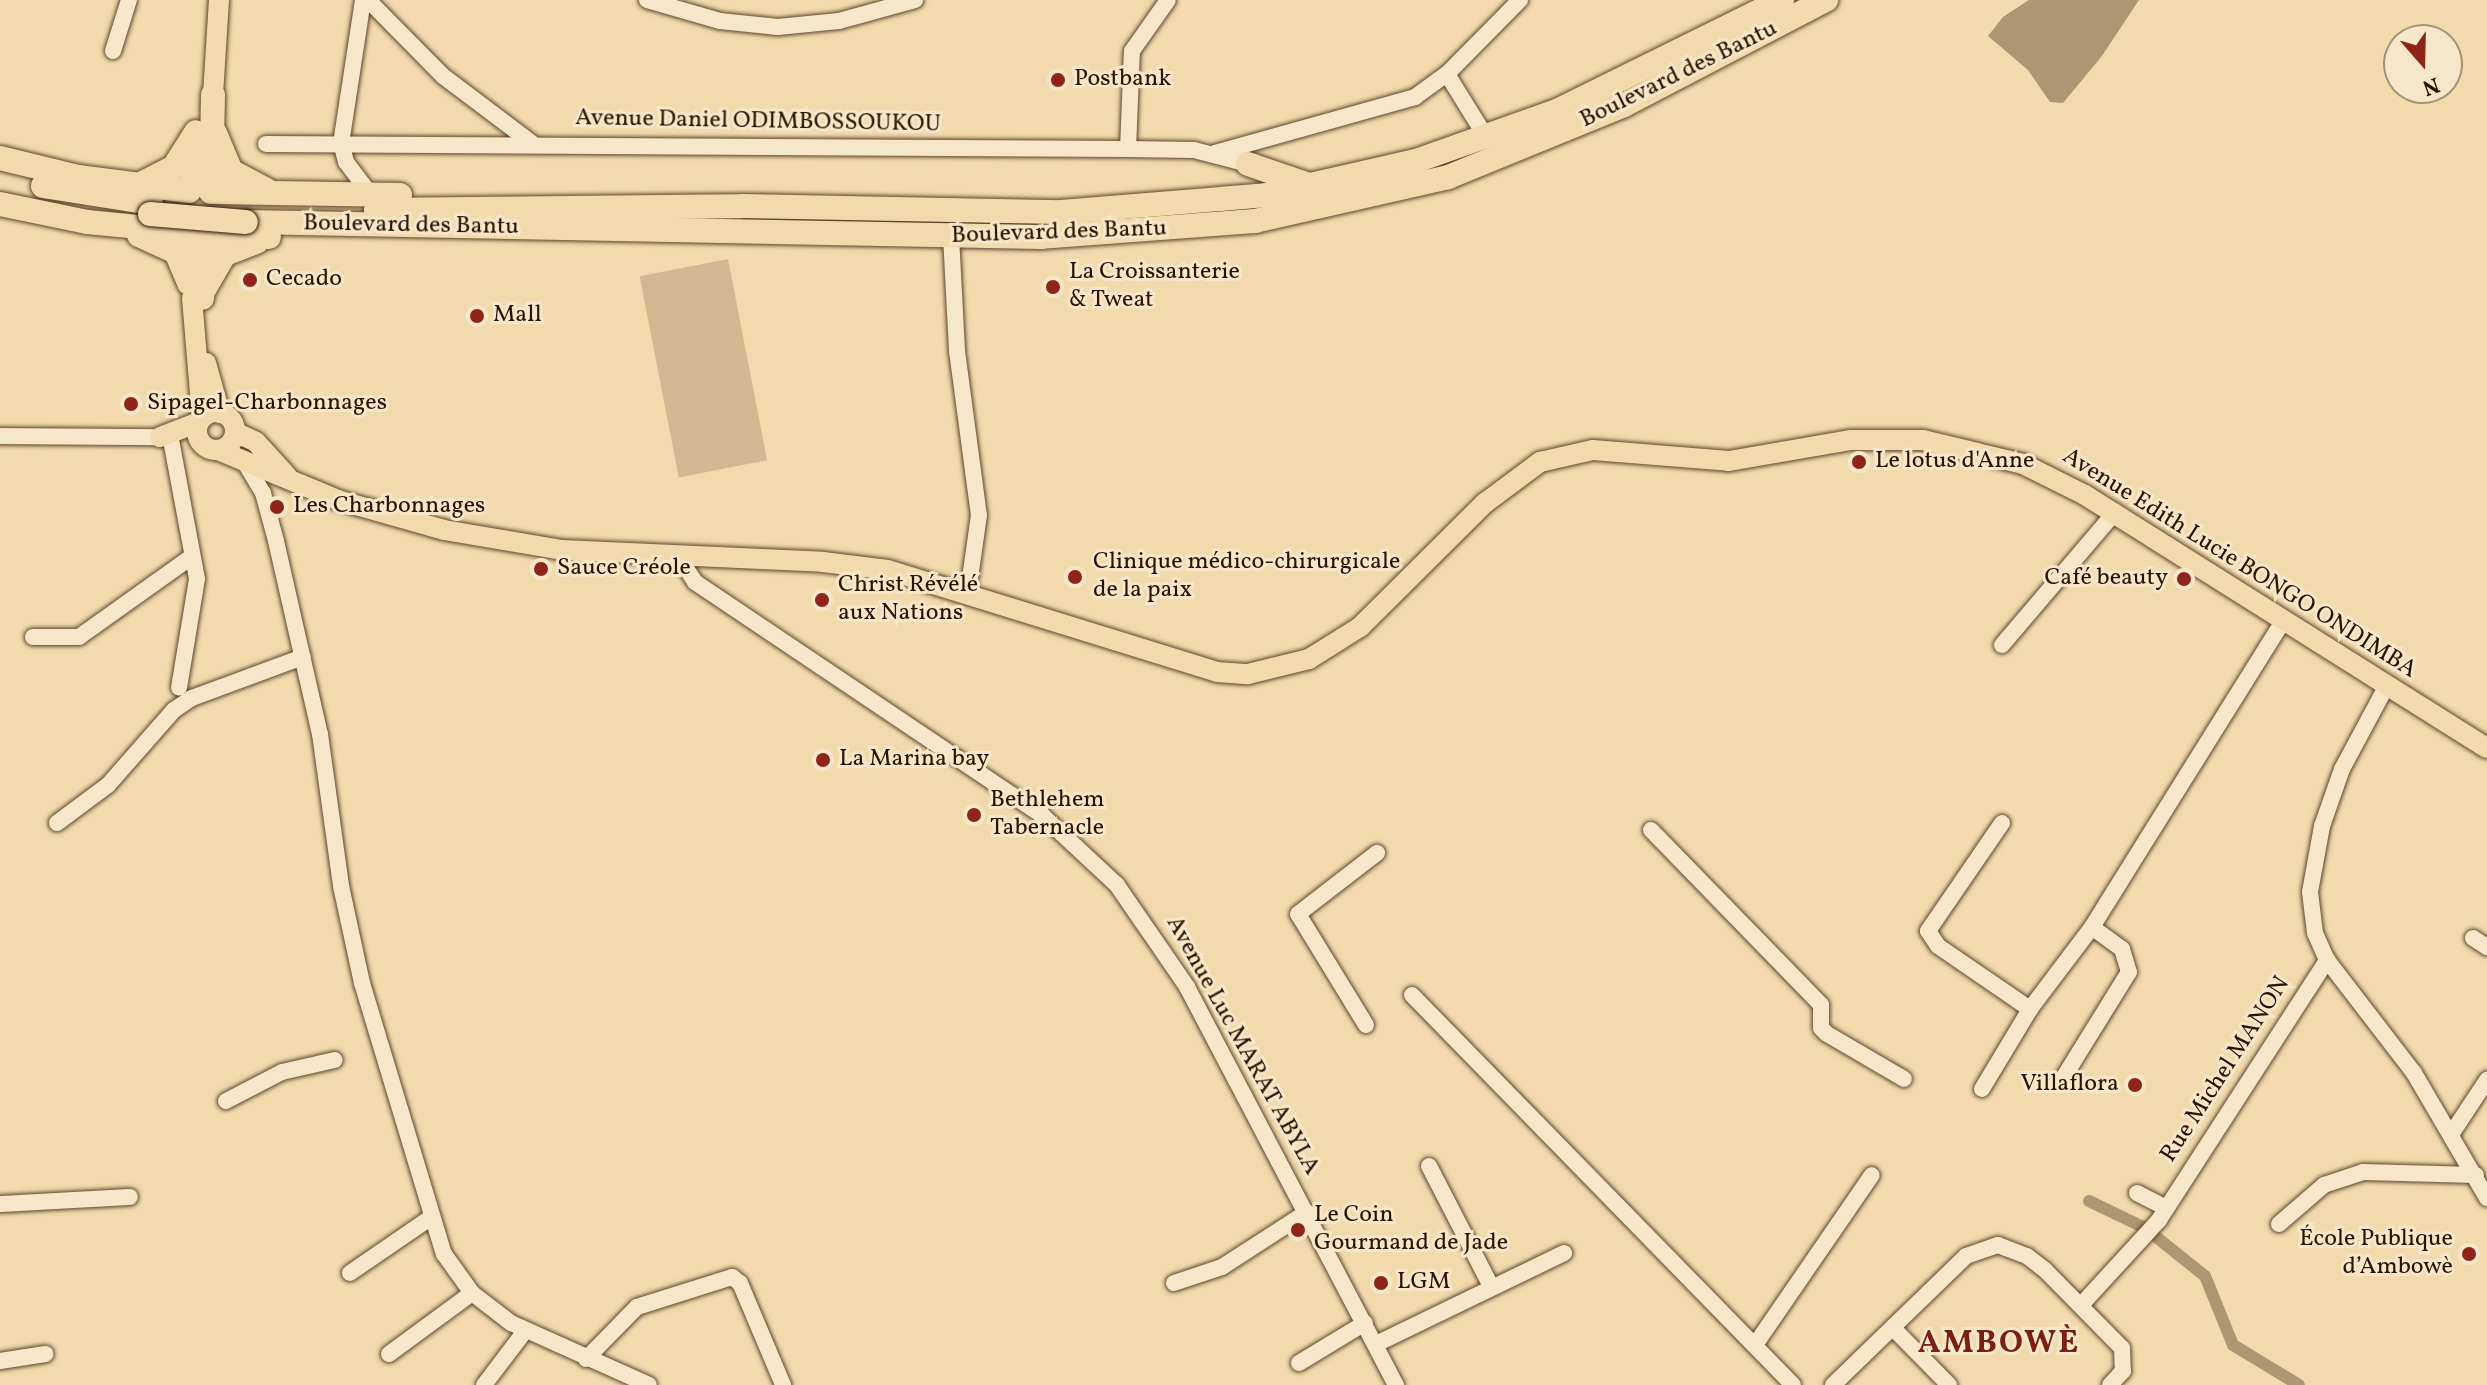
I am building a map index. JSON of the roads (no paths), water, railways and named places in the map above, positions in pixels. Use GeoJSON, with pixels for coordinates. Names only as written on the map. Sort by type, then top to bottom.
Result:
{"type":"FeatureCollection","features":[{"type":"Feature","properties":{"kind":"highway","name":"Boulevard des Bantu"},"geometry":{"type":"LineString","coordinates":[[247,215],[742,206],[1025,213],[1243,198],[1315,186],[1486,137],[1589,97],[1782,0]]}},
{"type":"Feature","properties":{"kind":"highway","name":"Boulevard des Bantu"},"geometry":{"type":"LineString","coordinates":[[247,215],[951,236],[1179,230],[1282,216],[1448,177],[1594,119],[1826,0]]}},
{"type":"Feature","properties":{"kind":"highway"},"geometry":{"type":"LineString","coordinates":[[199,232],[176,212],[200,192],[208,95]]}},
{"type":"Feature","properties":{"kind":"highway"},"geometry":{"type":"LineString","coordinates":[[208,95],[225,164],[246,184],[284,196]]}},
{"type":"Feature","properties":{"kind":"highway"},"geometry":{"type":"LineString","coordinates":[[147,201],[187,152],[208,95]]}},
{"type":"Feature","properties":{"kind":"highway"},"geometry":{"type":"LineString","coordinates":[[0,158],[147,201]]}},
{"type":"Feature","properties":{"kind":"highway"},"geometry":{"type":"LineString","coordinates":[[1248,164],[1315,186]]}},
{"type":"Feature","properties":{"kind":"highway"},"geometry":{"type":"LineString","coordinates":[[1243,198],[1258,179],[1248,164]]}},
{"type":"Feature","properties":{"kind":"highway"},"geometry":{"type":"LineString","coordinates":[[0,174],[85,195],[247,215]]}},
{"type":"Feature","properties":{"kind":"highway"},"geometry":{"type":"LineString","coordinates":[[0,187],[79,205],[147,201],[200,192],[284,196],[704,200],[742,206]]}},
{"type":"Feature","properties":{"kind":"highway"},"geometry":{"type":"LineString","coordinates":[[197,298],[199,232],[221,213],[200,192]]}},
{"type":"Feature","properties":{"kind":"highway"},"geometry":{"type":"LineString","coordinates":[[0,204],[87,222],[169,246],[184,266],[197,298]]}},
{"type":"Feature","properties":{"kind":"highway"},"geometry":{"type":"LineString","coordinates":[[87,222],[288,238],[543,243],[743,232]]}},
{"type":"Feature","properties":{"kind":"highway"},"geometry":{"type":"LineString","coordinates":[[197,298],[218,262],[233,248],[288,238]]}},
{"type":"Feature","properties":{"kind":"main road"},"geometry":{"type":"LineString","coordinates":[[205,0],[208,95]]}},
{"type":"Feature","properties":{"kind":"main road"},"geometry":{"type":"LineString","coordinates":[[208,95],[219,0]]}},
{"type":"Feature","properties":{"kind":"main road"},"geometry":{"type":"LineString","coordinates":[[197,298],[208,429],[245,463],[287,476]]}},
{"type":"Feature","properties":{"kind":"main road"},"geometry":{"type":"LineString","coordinates":[[208,429],[228,446],[235,432],[256,442],[287,476]]}},
{"type":"Feature","properties":{"kind":"main road"},"geometry":{"type":"LineString","coordinates":[[165,438],[208,429]]}},
{"type":"Feature","properties":{"kind":"main road","name":"Avenue Edith Lucie BONGO ONDIMBA"},"geometry":{"type":"LineString","coordinates":[[287,476],[338,500],[444,530],[562,550],[856,565],[921,577],[1217,672],[1248,674],[1284,668],[1330,648],[1384,606],[1513,478],[1568,452],[1593,450],[1729,461],[1851,440],[1923,440],[2023,464],[2115,512],[2386,687],[2487,748]]}},
{"type":"Feature","properties":{"kind":"street"},"geometry":{"type":"LineString","coordinates":[[113,51],[129,0]]}},
{"type":"Feature","properties":{"kind":"street"},"geometry":{"type":"LineString","coordinates":[[365,0],[341,143],[346,162],[371,195]]}},
{"type":"Feature","properties":{"kind":"street"},"geometry":{"type":"LineString","coordinates":[[365,0],[443,76],[532,143]]}},
{"type":"Feature","properties":{"kind":"street"},"geometry":{"type":"LineString","coordinates":[[647,0],[736,24],[801,26],[915,0]]}},
{"type":"Feature","properties":{"kind":"street"},"geometry":{"type":"LineString","coordinates":[[687,12],[702,0]]}},
{"type":"Feature","properties":{"kind":"street"},"geometry":{"type":"LineString","coordinates":[[1128,149],[1132,51],[1168,0]]}},
{"type":"Feature","properties":{"kind":"street"},"geometry":{"type":"LineString","coordinates":[[1213,153],[1403,102],[1447,74],[1520,0]]}},
{"type":"Feature","properties":{"kind":"street"},"geometry":{"type":"LineString","coordinates":[[1447,74],[1486,137]]}},
{"type":"Feature","properties":{"kind":"street","name":"Avenue Daniel ODIMBOSSOUKOU"},"geometry":{"type":"LineString","coordinates":[[266,144],[532,143],[1128,149],[1213,153],[1248,164]]}},
{"type":"Feature","properties":{"kind":"street"},"geometry":{"type":"LineString","coordinates":[[951,236],[957,351],[979,515],[968,592]]}},
{"type":"Feature","properties":{"kind":"street"},"geometry":{"type":"LineString","coordinates":[[0,436],[165,438],[191,557],[196,606],[179,688]]}},
{"type":"Feature","properties":{"kind":"street"},"geometry":{"type":"LineString","coordinates":[[245,463],[263,493],[303,657],[362,983],[430,1218],[454,1271],[472,1293],[525,1331],[649,1385]]}},
{"type":"Feature","properties":{"kind":"street"},"geometry":{"type":"LineString","coordinates":[[2002,645],[2115,512]]}},
{"type":"Feature","properties":{"kind":"street","name":"Avenue Luc MARAT ABYLA"},"geometry":{"type":"LineString","coordinates":[[677,555],[695,582],[988,776],[1063,833],[1117,885],[1187,987],[1396,1385]]}},
{"type":"Feature","properties":{"kind":"street"},"geometry":{"type":"LineString","coordinates":[[33,637],[79,637],[191,557]]}},
{"type":"Feature","properties":{"kind":"street"},"geometry":{"type":"LineString","coordinates":[[1982,1089],[2030,1009],[2092,927],[2283,621]]}},
{"type":"Feature","properties":{"kind":"street"},"geometry":{"type":"LineString","coordinates":[[57,823],[108,785],[174,710],[192,698],[303,657]]}},
{"type":"Feature","properties":{"kind":"street"},"geometry":{"type":"LineString","coordinates":[[2386,687],[2342,769],[2317,847],[2311,915],[2327,960],[2376,1019],[2452,1133],[2487,1198]]}},
{"type":"Feature","properties":{"kind":"street"},"geometry":{"type":"LineString","coordinates":[[2002,823],[1928,931],[1938,946],[2030,1009]]}},
{"type":"Feature","properties":{"kind":"street"},"geometry":{"type":"LineString","coordinates":[[1651,830],[1821,1005],[1821,1028],[1827,1034],[1904,1079]]}},
{"type":"Feature","properties":{"kind":"street"},"geometry":{"type":"LineString","coordinates":[[1366,1025],[1298,914],[1377,853]]}},
{"type":"Feature","properties":{"kind":"street"},"geometry":{"type":"LineString","coordinates":[[2062,1080],[2129,972],[2122,949],[2092,927]]}},
{"type":"Feature","properties":{"kind":"street","name":"Rue Michel MANON"},"geometry":{"type":"LineString","coordinates":[[2082,1304],[2165,1207],[2327,960]]}},
{"type":"Feature","properties":{"kind":"street"},"geometry":{"type":"LineString","coordinates":[[1412,995],[1793,1385]]}},
{"type":"Feature","properties":{"kind":"street"},"geometry":{"type":"LineString","coordinates":[[226,1101],[282,1072],[335,1060]]}},
{"type":"Feature","properties":{"kind":"street"},"geometry":{"type":"LineString","coordinates":[[2452,1133],[2487,1080]]}},
{"type":"Feature","properties":{"kind":"street"},"geometry":{"type":"LineString","coordinates":[[1429,1166],[1491,1286]]}},
{"type":"Feature","properties":{"kind":"street"},"geometry":{"type":"LineString","coordinates":[[2279,1224],[2324,1185],[2363,1172],[2476,1175]]}},
{"type":"Feature","properties":{"kind":"street"},"geometry":{"type":"LineString","coordinates":[[1755,1345],[1872,1175]]}},
{"type":"Feature","properties":{"kind":"street"},"geometry":{"type":"LineString","coordinates":[[2137,1193],[2165,1207]]}},
{"type":"Feature","properties":{"kind":"street"},"geometry":{"type":"LineString","coordinates":[[0,1204],[130,1197]]}},
{"type":"Feature","properties":{"kind":"street"},"geometry":{"type":"LineString","coordinates":[[1174,1283],[1222,1267],[1307,1212]]}},
{"type":"Feature","properties":{"kind":"street"},"geometry":{"type":"LineString","coordinates":[[350,1273],[430,1218]]}},
{"type":"Feature","properties":{"kind":"street"},"geometry":{"type":"LineString","coordinates":[[1833,1385],[1966,1256],[1998,1245],[2027,1256],[2082,1304],[2122,1348],[2123,1371],[2110,1385]]}},
{"type":"Feature","properties":{"kind":"street"},"geometry":{"type":"LineString","coordinates":[[1376,1344],[1564,1253]]}},
{"type":"Feature","properties":{"kind":"street"},"geometry":{"type":"LineString","coordinates":[[586,1359],[637,1307],[732,1277],[740,1283],[783,1385]]}},
{"type":"Feature","properties":{"kind":"street"},"geometry":{"type":"LineString","coordinates":[[389,1354],[472,1293]]}},
{"type":"Feature","properties":{"kind":"street"},"geometry":{"type":"LineString","coordinates":[[1299,1363],[1365,1323]]}},
{"type":"Feature","properties":{"kind":"street"},"geometry":{"type":"LineString","coordinates":[[1893,1328],[1949,1385]]}},
{"type":"Feature","properties":{"kind":"street"},"geometry":{"type":"LineString","coordinates":[[484,1385],[525,1331]]}},
{"type":"Feature","properties":{"kind":"street"},"geometry":{"type":"LineString","coordinates":[[0,1361],[45,1354]]}},
{"type":"Feature","properties":{"kind":"waterway"},"geometry":{"type":"LineString","coordinates":[[2089,1201],[2145,1228],[2205,1276],[2233,1345],[2299,1385]]}},
{"type":"Feature","properties":{"kind":"place","name":"Postbank"},"geometry":{"type":"Point","coordinates":[1058,80]}},
{"type":"Feature","properties":{"kind":"place","name":"Cecado"},"geometry":{"type":"Point","coordinates":[250,280]}},
{"type":"Feature","properties":{"kind":"place","name":"La Croissanterie & Tweat"},"geometry":{"type":"Point","coordinates":[1053,287]}},
{"type":"Feature","properties":{"kind":"place","name":"Mall"},"geometry":{"type":"Point","coordinates":[477,316]}},
{"type":"Feature","properties":{"kind":"place","name":"Sipagel-Charbonnages"},"geometry":{"type":"Point","coordinates":[131,404]}},
{"type":"Feature","properties":{"kind":"place","name":"Le lotus d'Anne"},"geometry":{"type":"Point","coordinates":[1859,462]}},
{"type":"Feature","properties":{"kind":"place","name":"Les Charbonnages"},"geometry":{"type":"Point","coordinates":[277,507]}},
{"type":"Feature","properties":{"kind":"place","name":"Sauce Créole"},"geometry":{"type":"Point","coordinates":[541,569]}},
{"type":"Feature","properties":{"kind":"place","name":"Clinique médico-chirurgicale de la paix"},"geometry":{"type":"Point","coordinates":[1075,577]}},
{"type":"Feature","properties":{"kind":"place","name":"Café beauty"},"geometry":{"type":"Point","coordinates":[2184,579]}},
{"type":"Feature","properties":{"kind":"place","name":"Christ Révélé aux Nations"},"geometry":{"type":"Point","coordinates":[822,600]}},
{"type":"Feature","properties":{"kind":"place","name":"La Marina bay"},"geometry":{"type":"Point","coordinates":[823,760]}},
{"type":"Feature","properties":{"kind":"place","name":"Bethlehem Tabernacle"},"geometry":{"type":"Point","coordinates":[974,815]}},
{"type":"Feature","properties":{"kind":"place","name":"Villaflora"},"geometry":{"type":"Point","coordinates":[2135,1085]}},
{"type":"Feature","properties":{"kind":"place","name":"Le Coin Gourmand de Jade"},"geometry":{"type":"Point","coordinates":[1298,1230]}},
{"type":"Feature","properties":{"kind":"place","name":"École Publique d’Ambowè"},"geometry":{"type":"Point","coordinates":[2469,1254]}},
{"type":"Feature","properties":{"kind":"place","name":"LGM"},"geometry":{"type":"Point","coordinates":[1381,1283]}},
{"type":"Feature","properties":{"kind":"district","name":"AMBOWÈ"},"geometry":{"type":"Point","coordinates":[1999,1344]}}]}
